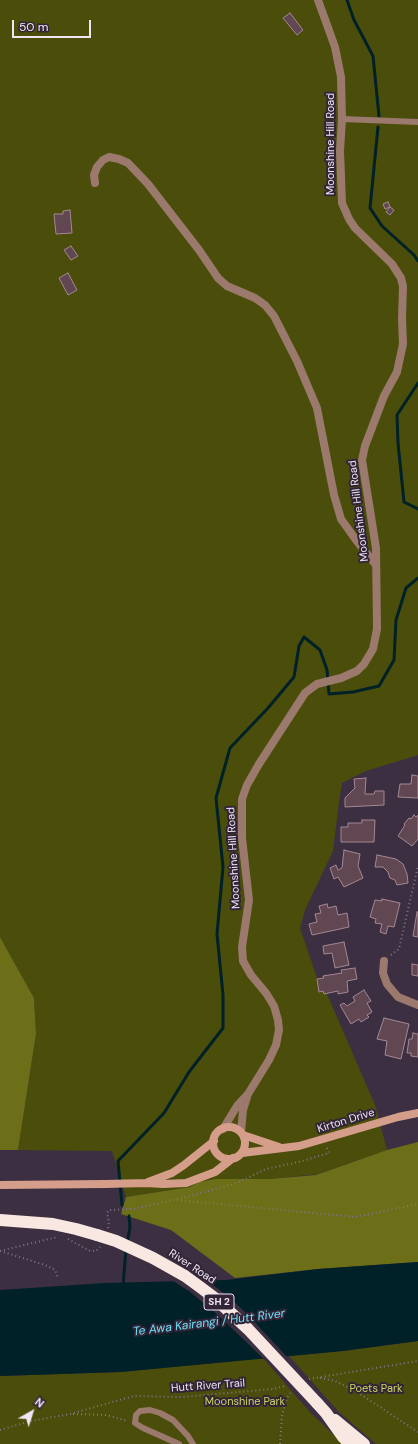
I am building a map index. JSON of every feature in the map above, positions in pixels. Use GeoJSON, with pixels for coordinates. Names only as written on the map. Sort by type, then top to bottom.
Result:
{"type":"FeatureCollection","features":[{"type":"Feature","properties":{"kind":"highway","name":"River Road"},"geometry":{"type":"LineString","coordinates":[[0,1220],[53,1224],[102,1236],[153,1258],[185,1276],[216,1299],[248,1329],[326,1413],[343,1437],[350,1444]]}},
{"type":"Feature","properties":{"kind":"highway","name":"River Road"},"geometry":{"type":"LineString","coordinates":[[326,1413],[350,1431],[364,1444]]}},
{"type":"Feature","properties":{"kind":"street","name":"Moonshine Hill Road"},"geometry":{"type":"LineString","coordinates":[[223,1129],[237,1106],[248,1094],[269,1060],[276,1045],[279,1030],[274,1006],[246,967],[242,958],[242,947],[249,900],[242,838],[242,799],[247,785],[259,764],[302,697],[311,687],[347,676],[357,671],[364,664],[373,649],[377,629],[376,548],[362,460],[365,446],[387,389],[397,372],[403,344],[403,286],[398,271],[355,228],[342,203],[340,151],[342,77],[335,47],[318,0]]}},
{"type":"Feature","properties":{"kind":"street"},"geometry":{"type":"LineString","coordinates":[[95,183],[94,175],[97,167],[103,160],[109,157],[128,163],[148,184],[199,250],[218,278],[228,286],[260,301],[274,316],[297,360],[317,408],[334,495],[341,518],[376,565]]}},
{"type":"Feature","properties":{"kind":"street"},"geometry":{"type":"LineString","coordinates":[[384,961],[383,973],[387,984],[398,997],[418,1005]]}},
{"type":"Feature","properties":{"kind":"street","name":"Moonshine Hill Road"},"geometry":{"type":"LineString","coordinates":[[242,1134],[243,1110],[248,1094]]}},
{"type":"Feature","properties":{"kind":"street","name":"Kirton Drive"},"geometry":{"type":"LineString","coordinates":[[242,1153],[299,1146],[398,1117],[418,1113]]}},
{"type":"Feature","properties":{"kind":"street"},"geometry":{"type":"LineString","coordinates":[[0,1185],[174,1184],[196,1180],[215,1172],[242,1153],[245,1145],[242,1134],[233,1128],[223,1129],[216,1136],[214,1141],[184,1165],[172,1173],[146,1183]]}},
{"type":"Feature","properties":{"kind":"street","name":"Kirton Drive"},"geometry":{"type":"LineString","coordinates":[[242,1134],[281,1148]]}},
{"type":"Feature","properties":{"kind":"street"},"geometry":{"type":"LineString","coordinates":[[214,1141],[218,1154],[223,1157],[233,1158]]}},
{"type":"Feature","properties":{"kind":"lane"},"geometry":{"type":"LineString","coordinates":[[342,119],[418,122]]}},
{"type":"Feature","properties":{"kind":"lane"},"geometry":{"type":"LineString","coordinates":[[179,1444],[135,1423],[136,1415],[140,1410],[150,1410],[160,1413],[173,1420],[194,1444]]}},
{"type":"Feature","properties":{"kind":"path"},"geometry":{"type":"LineString","coordinates":[[384,961],[399,949],[418,866]]}},
{"type":"Feature","properties":{"kind":"path"},"geometry":{"type":"LineString","coordinates":[[65,1237],[90,1251],[98,1249],[102,1236],[109,1223],[107,1214],[109,1210],[133,1209],[175,1200],[237,1183],[266,1169],[299,1162],[329,1153],[323,1139]]}},
{"type":"Feature","properties":{"kind":"path"},"geometry":{"type":"LineString","coordinates":[[175,1200],[355,1217],[418,1204]]}},
{"type":"Feature","properties":{"kind":"path"},"geometry":{"type":"LineString","coordinates":[[0,1251],[60,1236]]}},
{"type":"Feature","properties":{"kind":"path"},"geometry":{"type":"LineString","coordinates":[[0,1251],[45,1265],[55,1270],[58,1278]]}},
{"type":"Feature","properties":{"kind":"path"},"geometry":{"type":"LineString","coordinates":[[310,1380],[316,1377],[418,1362]]}},
{"type":"Feature","properties":{"kind":"path"},"geometry":{"type":"LineString","coordinates":[[316,1377],[335,1381],[357,1392],[418,1432]]}},
{"type":"Feature","properties":{"kind":"path","name":"Hutt River Trail"},"geometry":{"type":"LineString","coordinates":[[0,1430],[31,1421],[70,1414],[134,1396],[182,1397],[273,1389],[287,1385]]}},
{"type":"Feature","properties":{"kind":"path"},"geometry":{"type":"LineString","coordinates":[[280,1444],[282,1415],[287,1398],[290,1393],[297,1389]]}},
{"type":"Feature","properties":{"kind":"path"},"geometry":{"type":"LineString","coordinates":[[70,1414],[106,1415],[135,1423]]}},
{"type":"Feature","properties":{"kind":"green space"},"geometry":{"type":"Polygon","coordinates":[[[0,0],[418,0],[418,755],[366,771],[342,783],[333,851],[305,910],[300,928],[317,978],[327,994],[375,1105],[387,1150],[318,1174],[269,1179],[200,1182],[190,1187],[126,1197],[112,1151],[18,1150],[36,1034],[34,998],[0,937],[0,0]]]}},
{"type":"Feature","properties":{"kind":"green space","name":"Poets Park"},"geometry":{"type":"Polygon","coordinates":[[[418,1341],[418,1444],[376,1444],[339,1412],[289,1356],[343,1351],[418,1341]]]}},
{"type":"Feature","properties":{"kind":"green space","name":"Moonshine Park"},"geometry":{"type":"Polygon","coordinates":[[[263,1358],[309,1411],[343,1444],[0,1444],[0,1376],[121,1372],[263,1358]]]}},
{"type":"Feature","properties":{"kind":"shaded area"},"geometry":{"type":"Polygon","coordinates":[[[0,937],[34,998],[36,1034],[18,1150],[0,1150],[0,937]]]}},
{"type":"Feature","properties":{"kind":"shaded area"},"geometry":{"type":"Polygon","coordinates":[[[418,1142],[418,1262],[318,1269],[235,1278],[171,1230],[121,1214],[126,1197],[190,1187],[199,1182],[216,1179],[269,1179],[316,1175],[387,1150],[418,1142]]]}},
{"type":"Feature","properties":{"kind":"water","name":"Te Awa Kairangi / Hutt River"},"geometry":{"type":"Polygon","coordinates":[[[418,1262],[418,1341],[343,1351],[121,1372],[0,1376],[0,1290],[105,1283],[226,1280],[318,1269],[418,1262]]]}},
{"type":"Feature","properties":{"kind":"pier"},"geometry":{"type":"Polygon","coordinates":[[[204,1278],[230,1298],[248,1315],[288,1358],[265,1360],[218,1315],[189,1291],[170,1279],[204,1278]]]}},
{"type":"Feature","properties":{"kind":"building"},"geometry":{"type":"Polygon","coordinates":[[[290,13],[303,30],[297,35],[283,18],[290,13]]]}},
{"type":"Feature","properties":{"kind":"building"},"geometry":{"type":"Polygon","coordinates":[[[388,202],[390,207],[385,209],[383,204],[388,202]]]}},
{"type":"Feature","properties":{"kind":"building"},"geometry":{"type":"Polygon","coordinates":[[[390,207],[394,210],[390,215],[386,212],[390,207]]]}},
{"type":"Feature","properties":{"kind":"building"},"geometry":{"type":"Polygon","coordinates":[[[70,210],[72,233],[56,234],[54,214],[63,214],[63,211],[70,210]]]}},
{"type":"Feature","properties":{"kind":"building"},"geometry":{"type":"Polygon","coordinates":[[[71,246],[78,256],[71,260],[64,250],[71,246]]]}},
{"type":"Feature","properties":{"kind":"building"},"geometry":{"type":"Polygon","coordinates":[[[68,273],[77,290],[68,295],[59,278],[68,273]]]}},
{"type":"Feature","properties":{"kind":"building"},"geometry":{"type":"Polygon","coordinates":[[[412,775],[418,776],[418,798],[398,797],[400,784],[411,784],[412,775]]]}},
{"type":"Feature","properties":{"kind":"building"},"geometry":{"type":"Polygon","coordinates":[[[366,778],[365,794],[374,794],[375,791],[384,791],[384,805],[345,807],[345,798],[355,788],[354,779],[366,778]]]}},
{"type":"Feature","properties":{"kind":"building"},"geometry":{"type":"Polygon","coordinates":[[[414,815],[416,817],[418,815],[418,839],[412,846],[398,836],[405,825],[404,824],[414,815]]]}},
{"type":"Feature","properties":{"kind":"building"},"geometry":{"type":"Polygon","coordinates":[[[362,820],[375,820],[374,842],[341,842],[341,827],[348,827],[348,823],[362,823],[362,820]]]}},
{"type":"Feature","properties":{"kind":"building"},"geometry":{"type":"Polygon","coordinates":[[[344,850],[360,854],[358,866],[363,878],[344,887],[338,877],[334,879],[330,868],[336,865],[338,870],[342,868],[344,850]]]}},
{"type":"Feature","properties":{"kind":"building"},"geometry":{"type":"Polygon","coordinates":[[[377,855],[396,859],[403,864],[407,874],[408,883],[397,885],[395,880],[390,878],[388,872],[383,867],[375,867],[377,855]]]}},
{"type":"Feature","properties":{"kind":"building"},"geometry":{"type":"Polygon","coordinates":[[[382,899],[400,903],[394,927],[388,926],[386,934],[380,932],[382,924],[375,923],[376,919],[370,917],[375,900],[382,901],[382,899]]]}},
{"type":"Feature","properties":{"kind":"building"},"geometry":{"type":"Polygon","coordinates":[[[327,904],[328,908],[336,906],[338,915],[347,913],[349,927],[312,935],[309,924],[317,922],[315,914],[321,913],[319,906],[327,904]]]}},
{"type":"Feature","properties":{"kind":"building"},"geometry":{"type":"Polygon","coordinates":[[[418,912],[418,937],[413,936],[418,912]]]}},
{"type":"Feature","properties":{"kind":"building"},"geometry":{"type":"Polygon","coordinates":[[[344,942],[349,965],[335,968],[332,953],[324,954],[323,946],[344,942]]]}},
{"type":"Feature","properties":{"kind":"building"},"geometry":{"type":"Polygon","coordinates":[[[412,964],[418,965],[418,976],[412,975],[412,964]]]}},
{"type":"Feature","properties":{"kind":"building"},"geometry":{"type":"Polygon","coordinates":[[[355,968],[357,979],[347,981],[348,992],[338,994],[338,991],[324,994],[323,991],[319,992],[317,979],[324,978],[323,976],[342,973],[341,970],[355,968]]]}},
{"type":"Feature","properties":{"kind":"building"},"geometry":{"type":"Polygon","coordinates":[[[364,990],[371,1001],[367,1003],[372,1012],[367,1015],[369,1017],[361,1022],[359,1019],[351,1024],[340,1005],[344,1003],[347,1006],[355,1001],[353,997],[364,990]]]}},
{"type":"Feature","properties":{"kind":"building"},"geometry":{"type":"Polygon","coordinates":[[[384,1018],[409,1024],[401,1059],[385,1055],[387,1041],[377,1039],[384,1018]]]}},
{"type":"Feature","properties":{"kind":"building"},"geometry":{"type":"Polygon","coordinates":[[[413,1033],[418,1034],[418,1057],[411,1056],[411,1053],[407,1053],[409,1039],[412,1039],[413,1033]]]}},
{"type":"Feature","properties":{"kind":"waterway"},"geometry":{"type":"LineString","coordinates":[[347,0],[354,20],[373,56],[379,116]]}},
{"type":"Feature","properties":{"kind":"waterway"},"geometry":{"type":"LineString","coordinates":[[378,127],[370,208],[382,226],[414,255],[418,261]]}},
{"type":"Feature","properties":{"kind":"waterway"},"geometry":{"type":"LineString","coordinates":[[418,383],[397,415],[398,443],[404,502],[418,509]]}},
{"type":"Feature","properties":{"kind":"waterway"},"geometry":{"type":"LineString","coordinates":[[122,1205],[118,1161],[164,1113],[189,1072],[223,1028],[223,995],[217,934],[223,867],[216,798],[230,748],[268,708],[294,677],[299,646],[304,637],[320,650],[327,670],[329,694],[353,692],[379,686],[394,660],[396,620],[406,588],[418,578]]}},
{"type":"Feature","properties":{"kind":"waterway"},"geometry":{"type":"LineString","coordinates":[[127,1244],[130,1227],[129,1216]]}},
{"type":"Feature","properties":{"kind":"waterway"},"geometry":{"type":"LineString","coordinates":[[123,1286],[126,1249]]}}]}
